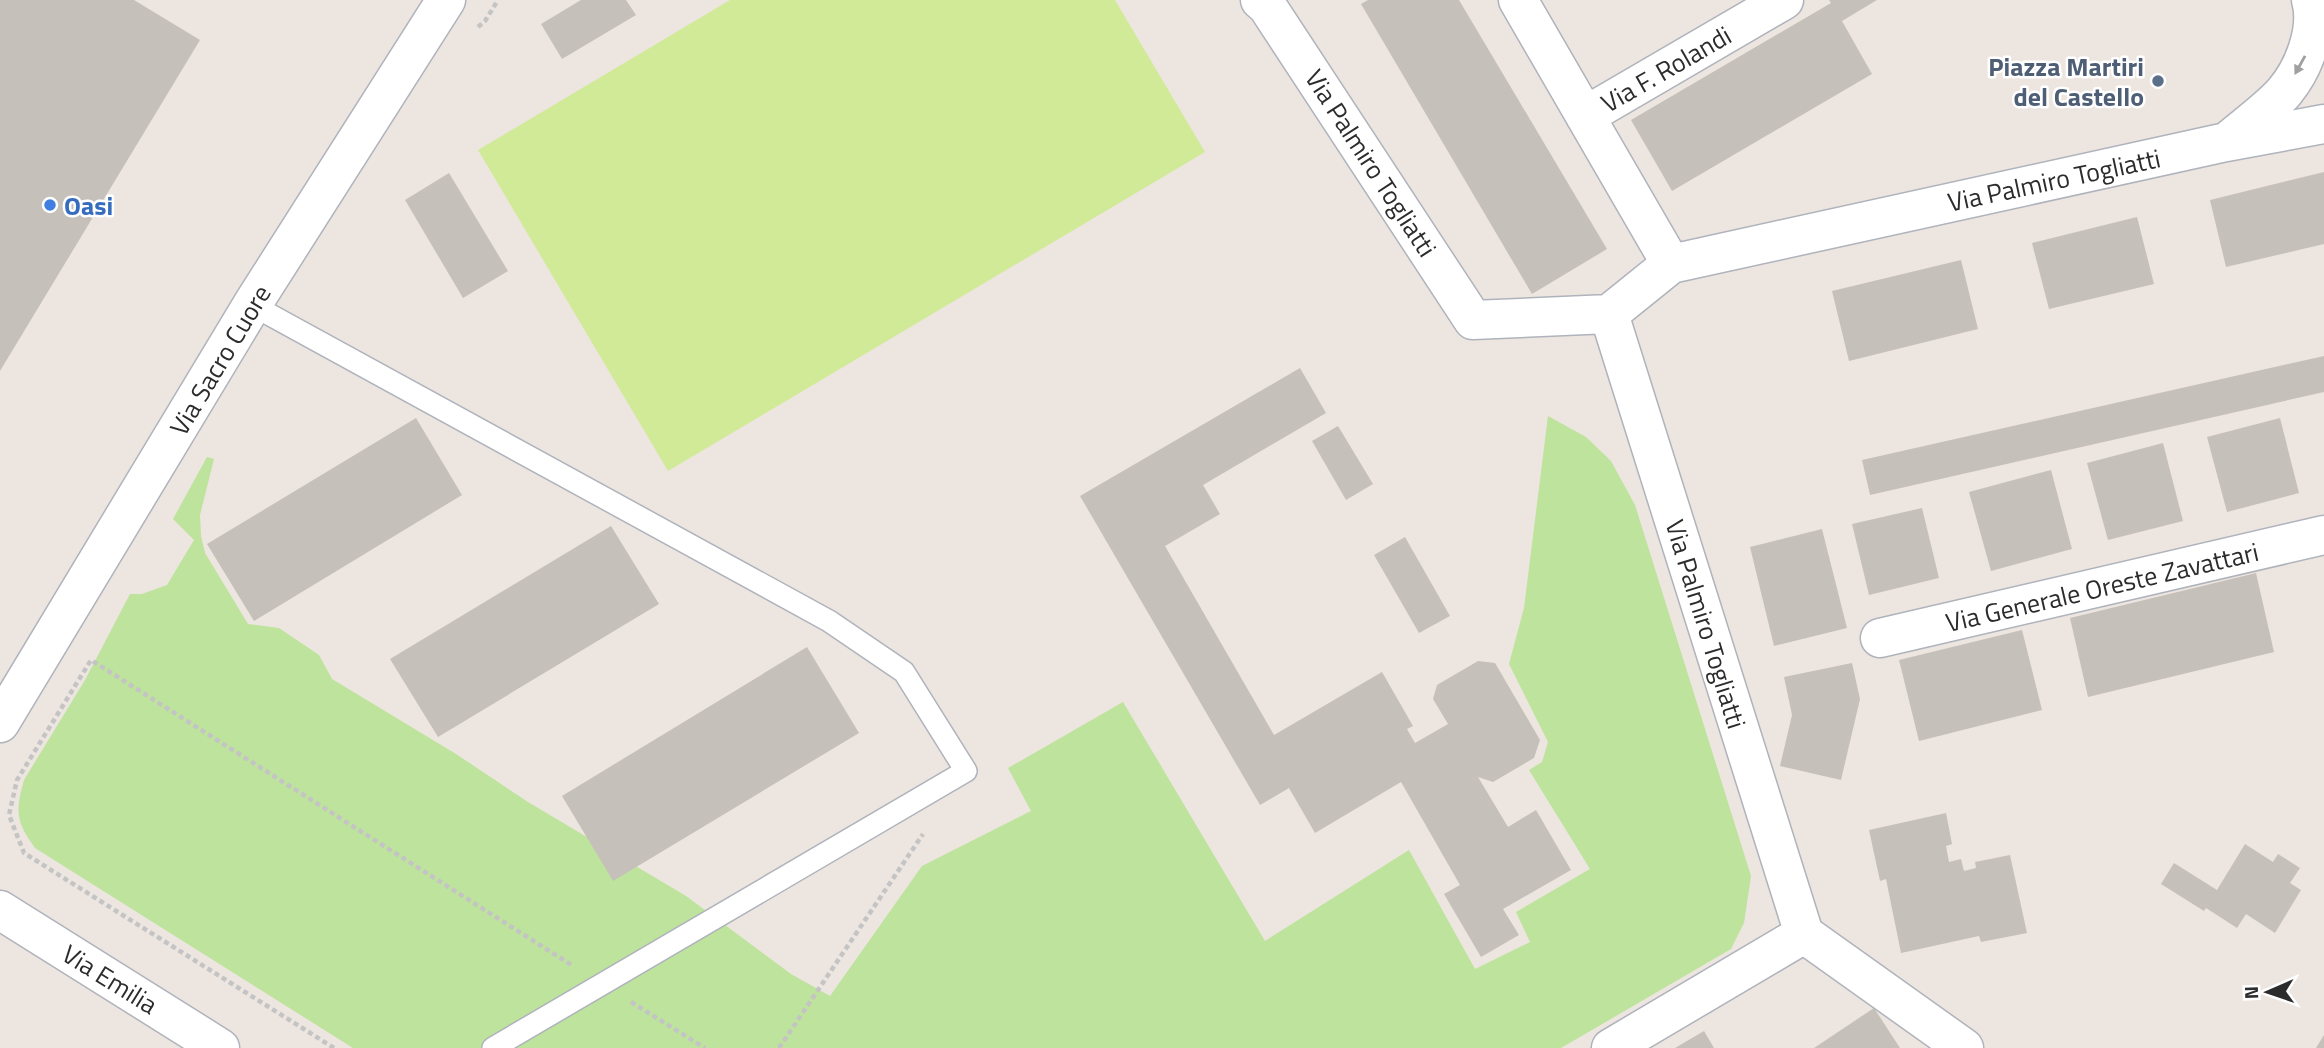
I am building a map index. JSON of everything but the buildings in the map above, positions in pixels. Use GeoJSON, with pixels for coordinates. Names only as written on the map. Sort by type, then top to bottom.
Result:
{"type":"FeatureCollection","features":[{"type":"Feature","properties":{"kind":"street","name":"Via Sacro Cuore"},"geometry":{"type":"LineString","coordinates":[[0,723],[253,305],[446,0]]}},
{"type":"Feature","properties":{"kind":"street","name":"Via Palmiro Togliatti"},"geometry":{"type":"LineString","coordinates":[[1259,0],[1275,17],[1473,320],[1609,314],[1671,264],[2226,142],[2324,124]]}},
{"type":"Feature","properties":{"kind":"street","name":"Via F. Rolandi"},"geometry":{"type":"LineString","coordinates":[[1518,0],[1671,264]]}},
{"type":"Feature","properties":{"kind":"street","name":"Via F. Rolandi"},"geometry":{"type":"LineString","coordinates":[[1585,116],[1784,0]]}},
{"type":"Feature","properties":{"kind":"street","name":"Via Palmiro Togliatti"},"geometry":{"type":"LineString","coordinates":[[2226,142],[2285,92],[2308,51],[2314,11],[2311,0]]}},
{"type":"Feature","properties":{"kind":"street","name":"Via Palmiro Togliatti"},"geometry":{"type":"LineString","coordinates":[[1609,314],[1804,934]]}},
{"type":"Feature","properties":{"kind":"street","name":"Via Generale Oreste Zavattari"},"geometry":{"type":"LineString","coordinates":[[1880,638],[2324,535]]}},
{"type":"Feature","properties":{"kind":"street","name":"Via Emilia"},"geometry":{"type":"LineString","coordinates":[[0,910],[220,1048]]}},
{"type":"Feature","properties":{"kind":"street"},"geometry":{"type":"LineString","coordinates":[[1611,1048],[1804,934],[1964,1048]]}},
{"type":"Feature","properties":{"kind":"lane"},"geometry":{"type":"LineString","coordinates":[[253,305],[829,621],[905,672],[966,771],[493,1048]]}},
{"type":"Feature","properties":{"kind":"path"},"geometry":{"type":"LineString","coordinates":[[334,1048],[24,853],[9,815],[17,780],[91,660],[705,1048]]}},
{"type":"Feature","properties":{"kind":"path"},"geometry":{"type":"LineString","coordinates":[[779,1048],[927,829]]}},
{"type":"Feature","properties":{"kind":"green space"},"geometry":{"type":"Polygon","coordinates":[[[730,0],[1115,0],[1205,152],[668,471],[478,150],[730,0]]]}},
{"type":"Feature","properties":{"kind":"green space"},"geometry":{"type":"Polygon","coordinates":[[[1548,416],[1586,437],[1611,461],[1635,505],[1751,876],[1744,923],[1731,949],[1561,1048],[353,1048],[35,848],[24,831],[19,816],[24,780],[85,680],[130,594],[142,594],[167,585],[194,540],[173,519],[207,457],[214,459],[200,515],[205,553],[248,624],[279,628],[319,655],[332,679],[456,754],[528,802],[686,896],[791,974],[830,996],[922,866],[1031,811],[1008,768],[1123,702],[1265,941],[1409,850],[1475,969],[1530,942],[1516,912],[1590,869],[1529,770],[1542,762],[1548,742],[1509,664],[1524,608],[1548,416]]]}},
{"type":"Feature","properties":{"kind":"place","name":"Piazza Martiri del Castello"},"geometry":{"type":"Point","coordinates":[2158,81]}},
{"type":"Feature","properties":{"kind":"place","name":"Oasi"},"geometry":{"type":"Point","coordinates":[50,205]}}]}
